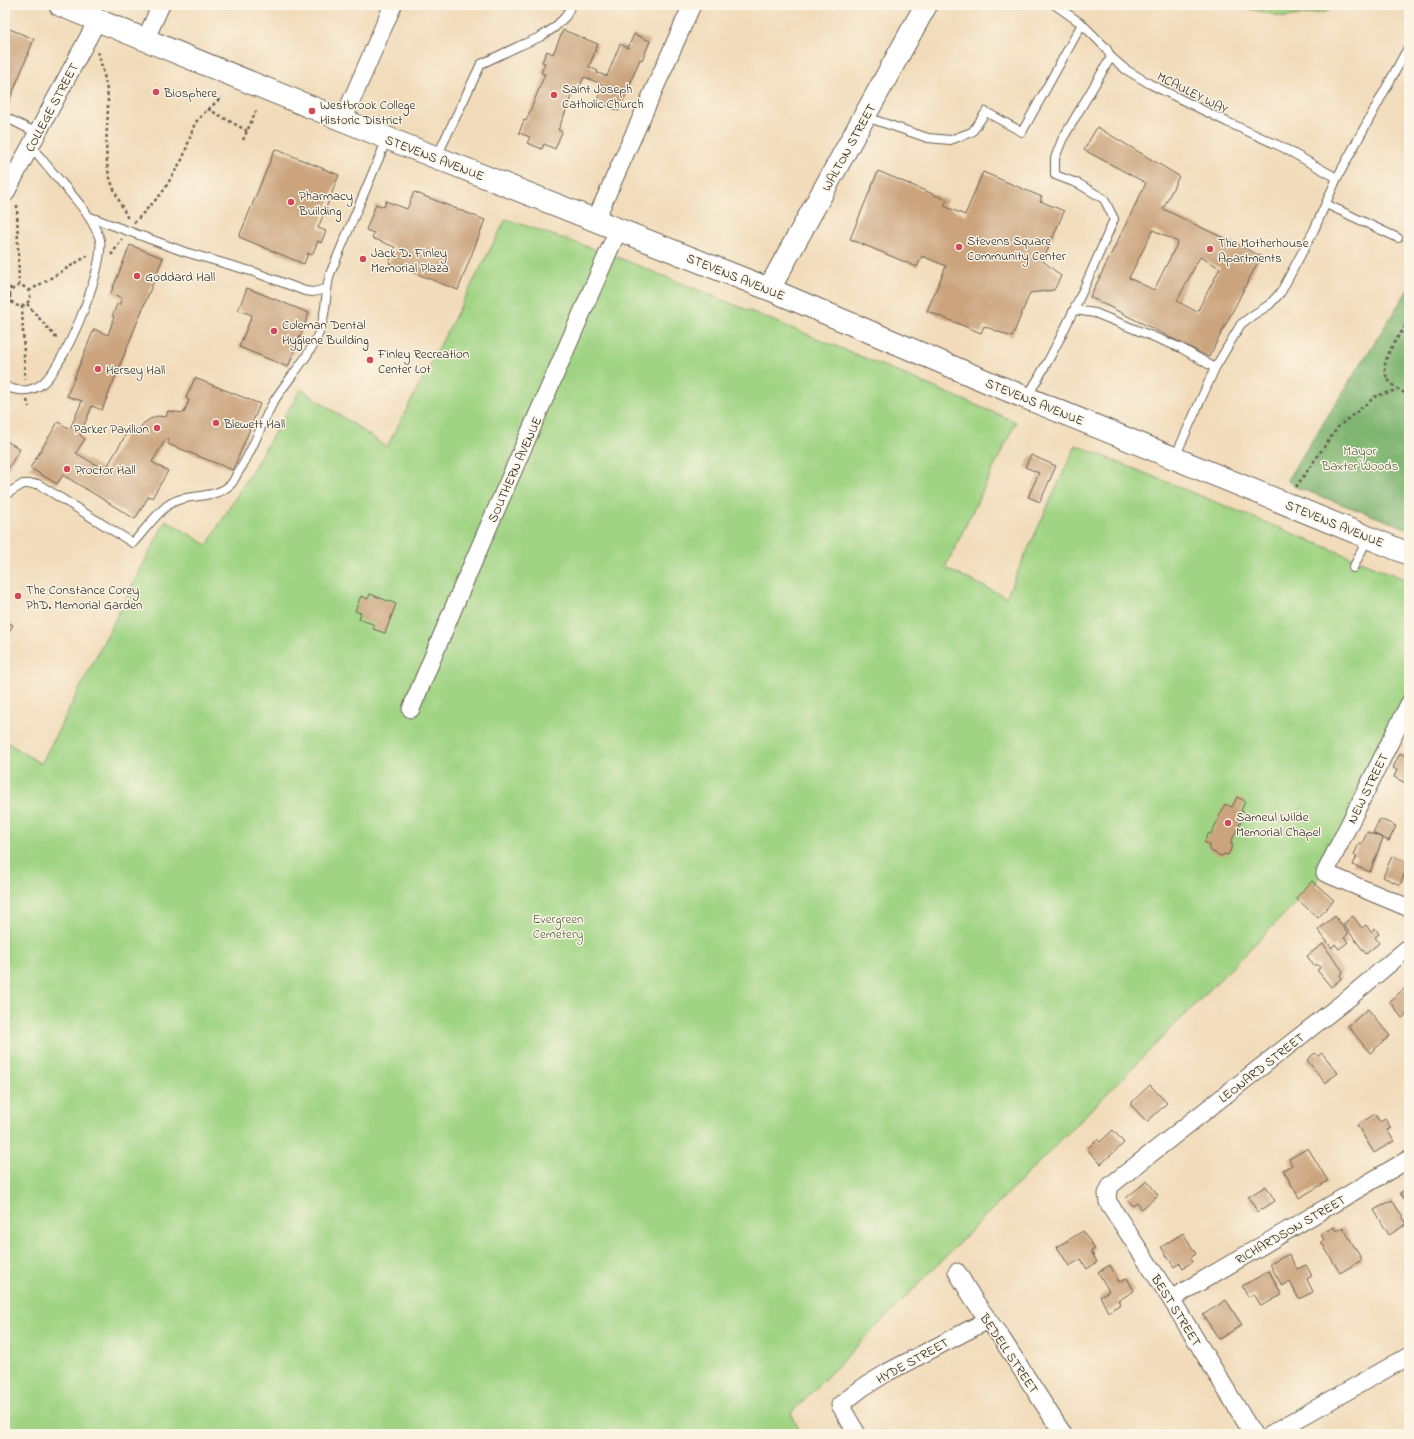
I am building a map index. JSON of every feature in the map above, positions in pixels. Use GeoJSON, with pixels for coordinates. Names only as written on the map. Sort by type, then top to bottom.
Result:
{"type":"FeatureCollection","features":[{"type":"Feature","properties":{"kind":"main road","name":"STEVENS AVENUE"},"geometry":{"type":"LineString","coordinates":[[60,5],[342,120],[769,289],[1027,398],[1409,554]]}},
{"type":"Feature","properties":{"kind":"main road","name":"WALTON STREET"},"geometry":{"type":"LineString","coordinates":[[769,289],[926,5]]}},
{"type":"Feature","properties":{"kind":"street"},"geometry":{"type":"LineString","coordinates":[[146,40],[161,5]]}},
{"type":"Feature","properties":{"kind":"street"},"geometry":{"type":"LineString","coordinates":[[342,120],[392,5]]}},
{"type":"Feature","properties":{"kind":"street"},"geometry":{"type":"LineString","coordinates":[[595,221],[692,5]]}},
{"type":"Feature","properties":{"kind":"street","name":"COLLEGE STREET"},"geometry":{"type":"LineString","coordinates":[[11,198],[34,140],[97,20]]}},
{"type":"Feature","properties":{"kind":"street","name":"SOUTHERN AVENUE"},"geometry":{"type":"LineString","coordinates":[[411,709],[618,230]]}},
{"type":"Feature","properties":{"kind":"street","name":"NEW STREET"},"geometry":{"type":"LineString","coordinates":[[1409,704],[1324,873],[1409,908]]}},
{"type":"Feature","properties":{"kind":"street","name":"LEONARD STREET"},"geometry":{"type":"LineString","coordinates":[[1111,1185],[1350,997],[1409,947]]}},
{"type":"Feature","properties":{"kind":"street","name":"RICHARDSON STREET"},"geometry":{"type":"LineString","coordinates":[[1171,1299],[1409,1159]]}},
{"type":"Feature","properties":{"kind":"street","name":"BEST STREET"},"geometry":{"type":"LineString","coordinates":[[1111,1185],[1107,1194],[1108,1202],[1171,1299],[1253,1434]]}},
{"type":"Feature","properties":{"kind":"street","name":"BEDELL STREET"},"geometry":{"type":"LineString","coordinates":[[957,1272],[1063,1434]]}},
{"type":"Feature","properties":{"kind":"street","name":"HYDE STREET"},"geometry":{"type":"LineString","coordinates":[[857,1434],[840,1405],[862,1388],[888,1372],[988,1320]]}},
{"type":"Feature","properties":{"kind":"street"},"geometry":{"type":"LineString","coordinates":[[1271,1434],[1409,1356]]}},
{"type":"Feature","properties":{"kind":"lane"},"geometry":{"type":"LineString","coordinates":[[437,158],[481,64],[540,38],[554,28],[566,16],[571,5]]}},
{"type":"Feature","properties":{"kind":"lane","name":"MCAULEY WAY"},"geometry":{"type":"LineString","coordinates":[[1055,5],[1082,24],[1106,48],[1111,57],[1125,69],[1150,84],[1282,147],[1337,178]]}},
{"type":"Feature","properties":{"kind":"lane"},"geometry":{"type":"LineString","coordinates":[[865,116],[928,138],[950,140],[972,132],[986,112],[1022,132],[1082,24]]}},
{"type":"Feature","properties":{"kind":"lane"},"geometry":{"type":"LineString","coordinates":[[1174,458],[1215,368],[1241,324],[1269,305],[1281,292],[1326,204],[1337,178],[1409,46]]}},
{"type":"Feature","properties":{"kind":"lane"},"geometry":{"type":"LineString","coordinates":[[1027,398],[1041,376],[1075,310],[1114,219],[1104,199],[1079,184],[1056,175],[1055,158],[1062,140],[1111,57]]}},
{"type":"Feature","properties":{"kind":"lane"},"geometry":{"type":"LineString","coordinates":[[5,117],[34,140],[90,217],[100,240],[97,272],[84,310],[62,358],[46,380],[38,387],[26,391],[11,389],[5,386]]}},
{"type":"Feature","properties":{"kind":"lane"},"geometry":{"type":"LineString","coordinates":[[5,496],[23,484],[38,484],[133,543],[168,505],[183,499],[216,493],[230,485],[246,462],[274,402],[312,347],[320,329],[326,308],[326,289],[330,274],[387,138]]}},
{"type":"Feature","properties":{"kind":"lane"},"geometry":{"type":"LineString","coordinates":[[1326,204],[1398,238]]}},
{"type":"Feature","properties":{"kind":"lane"},"geometry":{"type":"LineString","coordinates":[[90,217],[185,252],[254,272],[305,291],[313,292],[326,289]]}},
{"type":"Feature","properties":{"kind":"lane"},"geometry":{"type":"LineString","coordinates":[[1075,310],[1096,313],[1181,348],[1215,368]]}},
{"type":"Feature","properties":{"kind":"lane"},"geometry":{"type":"LineString","coordinates":[[1354,568],[1368,537]]}},
{"type":"Feature","properties":{"kind":"path"},"geometry":{"type":"LineString","coordinates":[[96,45],[108,102],[106,135],[107,163],[115,190],[131,226],[162,193],[183,158],[195,123],[222,97]]}},
{"type":"Feature","properties":{"kind":"path"},"geometry":{"type":"LineString","coordinates":[[208,109],[246,131]]}},
{"type":"Feature","properties":{"kind":"path"},"geometry":{"type":"LineString","coordinates":[[243,140],[256,111]]}},
{"type":"Feature","properties":{"kind":"path"},"geometry":{"type":"LineString","coordinates":[[11,198],[19,286]]}},
{"type":"Feature","properties":{"kind":"path"},"geometry":{"type":"LineString","coordinates":[[29,291],[100,249],[112,254],[127,231]]}},
{"type":"Feature","properties":{"kind":"path"},"geometry":{"type":"LineString","coordinates":[[5,283],[12,290]]}},
{"type":"Feature","properties":{"kind":"path"},"geometry":{"type":"LineString","coordinates":[[19,286],[26,288],[31,295],[27,304],[22,306],[15,305],[11,301],[10,294],[12,290],[19,286]]}},
{"type":"Feature","properties":{"kind":"path"},"geometry":{"type":"LineString","coordinates":[[5,305],[11,301]]}},
{"type":"Feature","properties":{"kind":"path"},"geometry":{"type":"LineString","coordinates":[[27,304],[66,350]]}},
{"type":"Feature","properties":{"kind":"path"},"geometry":{"type":"LineString","coordinates":[[22,306],[26,391],[29,407]]}},
{"type":"Feature","properties":{"kind":"path"},"geometry":{"type":"LineString","coordinates":[[1409,321],[1388,351],[1384,366],[1386,377],[1397,390],[1409,395]]}},
{"type":"Feature","properties":{"kind":"path"},"geometry":{"type":"LineString","coordinates":[[1296,486],[1338,427],[1376,396],[1397,390]]}},
{"type":"Feature","properties":{"kind":"green space"},"geometry":{"type":"Polygon","coordinates":[[[1240,5],[1340,5],[1326,12],[1285,17],[1245,8],[1240,5]]]}},
{"type":"Feature","properties":{"kind":"green space","name":"Evergreen Cemetery"},"geometry":{"type":"Polygon","coordinates":[[[506,219],[617,257],[848,351],[1016,422],[945,568],[1006,597],[1076,445],[1409,581],[1409,686],[1325,873],[791,1413],[801,1434],[5,1434],[5,741],[41,764],[166,520],[207,545],[301,389],[387,447],[506,219]]]}},
{"type":"Feature","properties":{"kind":"green space","name":"Mayor Baxter Woods"},"geometry":{"type":"Polygon","coordinates":[[[1409,288],[1409,529],[1296,487],[1287,480],[1409,288]]]}},
{"type":"Feature","properties":{"kind":"building"},"geometry":{"type":"Polygon","coordinates":[[[5,27],[34,39],[7,107],[5,107],[5,27]]]}},
{"type":"Feature","properties":{"kind":"building","name":"Saint Joseph Catholic Church"},"geometry":{"type":"Polygon","coordinates":[[[563,30],[598,44],[589,67],[598,71],[597,73],[607,76],[620,44],[628,48],[634,34],[650,41],[642,60],[640,59],[619,111],[597,102],[604,85],[584,77],[579,88],[576,87],[558,130],[562,132],[555,149],[544,144],[542,149],[527,143],[530,137],[519,133],[524,120],[526,121],[545,74],[541,73],[545,63],[542,62],[547,51],[553,54],[563,30]]]}},
{"type":"Feature","properties":{"kind":"building","name":"The Motherhouse Apartments"},"geometry":{"type":"Polygon","coordinates":[[[1097,127],[1179,176],[1163,209],[1261,256],[1209,357],[1090,297],[1146,183],[1084,150],[1097,127]],[[1153,230],[1129,278],[1154,290],[1178,242],[1153,230]],[[1200,257],[1177,301],[1197,312],[1220,268],[1200,257]]]}},
{"type":"Feature","properties":{"kind":"building","name":"Pharmacy Building"},"geometry":{"type":"Polygon","coordinates":[[[275,149],[339,175],[318,228],[326,231],[321,243],[318,241],[312,255],[308,253],[304,264],[239,237],[275,149]]]}},
{"type":"Feature","properties":{"kind":"building","name":"Stevens Square Community Center"},"geometry":{"type":"Polygon","coordinates":[[[878,171],[947,200],[944,206],[965,215],[983,172],[1042,197],[1040,201],[1064,211],[1043,261],[1061,276],[1054,290],[1030,293],[1012,337],[984,326],[981,333],[927,311],[946,266],[922,256],[917,267],[850,239],[878,171]]]}},
{"type":"Feature","properties":{"kind":"building"},"geometry":{"type":"Polygon","coordinates":[[[414,192],[485,220],[458,290],[389,263],[395,247],[372,238],[374,233],[366,230],[376,204],[384,207],[386,201],[407,209],[414,192]]]}},
{"type":"Feature","properties":{"kind":"building"},"geometry":{"type":"Polygon","coordinates":[[[130,245],[163,258],[102,410],[92,406],[80,435],[85,439],[76,453],[105,470],[131,426],[138,430],[150,419],[158,416],[166,417],[168,411],[184,413],[189,400],[186,398],[195,378],[260,404],[233,470],[168,444],[169,440],[166,439],[152,462],[168,471],[152,498],[149,496],[135,519],[63,475],[57,484],[30,468],[58,422],[70,429],[82,401],[67,396],[94,329],[108,335],[114,317],[112,316],[117,304],[119,305],[122,298],[111,293],[130,245]]]}},
{"type":"Feature","properties":{"kind":"building","name":"Coleman Dental Hygiene Building"},"geometry":{"type":"Polygon","coordinates":[[[247,288],[309,313],[288,367],[239,347],[252,315],[238,310],[247,288]]]}},
{"type":"Feature","properties":{"kind":"building"},"geometry":{"type":"Polygon","coordinates":[[[5,440],[20,449],[6,472],[5,471],[5,440]]]}},
{"type":"Feature","properties":{"kind":"building"},"geometry":{"type":"Polygon","coordinates":[[[1031,455],[1056,466],[1040,502],[1028,497],[1039,473],[1025,467],[1031,455]]]}},
{"type":"Feature","properties":{"kind":"building"},"geometry":{"type":"Polygon","coordinates":[[[370,594],[396,604],[385,633],[373,629],[375,625],[359,619],[361,613],[355,611],[361,596],[368,599],[370,594]]]}},
{"type":"Feature","properties":{"kind":"building"},"geometry":{"type":"Polygon","coordinates":[[[5,621],[13,625],[5,639],[5,621]]]}},
{"type":"Feature","properties":{"kind":"building"},"geometry":{"type":"Polygon","coordinates":[[[1400,753],[1409,758],[1409,785],[1394,777],[1397,770],[1393,768],[1400,753]]]}},
{"type":"Feature","properties":{"kind":"building","name":"Sameul Wilde Memorial Chapel"},"geometry":{"type":"Polygon","coordinates":[[[1237,797],[1245,801],[1241,811],[1245,813],[1230,844],[1233,845],[1228,855],[1225,854],[1221,856],[1211,851],[1208,848],[1210,845],[1204,842],[1209,833],[1211,834],[1225,804],[1232,807],[1237,797]]]}},
{"type":"Feature","properties":{"kind":"building"},"geometry":{"type":"Polygon","coordinates":[[[1380,819],[1396,826],[1389,841],[1373,833],[1380,819]]]}},
{"type":"Feature","properties":{"kind":"building"},"geometry":{"type":"Polygon","coordinates":[[[1367,832],[1383,838],[1370,872],[1353,865],[1357,856],[1354,855],[1359,843],[1362,844],[1367,832]]]}},
{"type":"Feature","properties":{"kind":"building"},"geometry":{"type":"Polygon","coordinates":[[[1392,856],[1409,863],[1400,885],[1383,877],[1392,856]]]}},
{"type":"Feature","properties":{"kind":"building"},"geometry":{"type":"Polygon","coordinates":[[[1312,881],[1334,900],[1318,918],[1296,898],[1312,881]]]}},
{"type":"Feature","properties":{"kind":"building"},"geometry":{"type":"Polygon","coordinates":[[[1335,916],[1348,934],[1344,938],[1348,942],[1339,949],[1335,944],[1332,948],[1318,930],[1335,916]]]}},
{"type":"Feature","properties":{"kind":"building"},"geometry":{"type":"Polygon","coordinates":[[[1353,916],[1362,928],[1366,925],[1371,932],[1375,928],[1379,934],[1375,937],[1379,943],[1366,954],[1343,924],[1353,916]]]}},
{"type":"Feature","properties":{"kind":"building"},"geometry":{"type":"Polygon","coordinates":[[[1323,944],[1343,971],[1340,976],[1342,978],[1331,987],[1317,970],[1320,968],[1317,964],[1314,966],[1307,956],[1323,944]]]}},
{"type":"Feature","properties":{"kind":"building"},"geometry":{"type":"Polygon","coordinates":[[[1408,986],[1409,1013],[1402,1018],[1389,1001],[1408,986]]]}},
{"type":"Feature","properties":{"kind":"building"},"geometry":{"type":"Polygon","coordinates":[[[1368,1009],[1390,1036],[1370,1053],[1348,1026],[1368,1009]]]}},
{"type":"Feature","properties":{"kind":"building"},"geometry":{"type":"Polygon","coordinates":[[[1315,1053],[1318,1056],[1322,1053],[1338,1073],[1325,1083],[1307,1060],[1315,1053]]]}},
{"type":"Feature","properties":{"kind":"building"},"geometry":{"type":"Polygon","coordinates":[[[1150,1085],[1167,1103],[1147,1122],[1130,1104],[1150,1085]]]}},
{"type":"Feature","properties":{"kind":"building"},"geometry":{"type":"Polygon","coordinates":[[[1375,1114],[1380,1122],[1385,1119],[1391,1128],[1387,1130],[1394,1141],[1374,1153],[1357,1125],[1375,1114]]]}},
{"type":"Feature","properties":{"kind":"building"},"geometry":{"type":"Polygon","coordinates":[[[1113,1130],[1124,1143],[1101,1164],[1087,1149],[1097,1139],[1100,1142],[1113,1130]]]}},
{"type":"Feature","properties":{"kind":"building"},"geometry":{"type":"Polygon","coordinates":[[[1308,1148],[1328,1181],[1299,1198],[1283,1170],[1292,1165],[1289,1159],[1308,1148]]]}},
{"type":"Feature","properties":{"kind":"building"},"geometry":{"type":"Polygon","coordinates":[[[1147,1181],[1158,1195],[1142,1209],[1137,1203],[1133,1206],[1126,1198],[1147,1181]]]}},
{"type":"Feature","properties":{"kind":"building"},"geometry":{"type":"Polygon","coordinates":[[[1266,1186],[1275,1201],[1258,1212],[1248,1197],[1266,1186]]]}},
{"type":"Feature","properties":{"kind":"building"},"geometry":{"type":"Polygon","coordinates":[[[1409,1188],[1409,1208],[1400,1193],[1409,1188]]]}},
{"type":"Feature","properties":{"kind":"building"},"geometry":{"type":"Polygon","coordinates":[[[1392,1200],[1407,1224],[1389,1235],[1374,1210],[1392,1200]]]}},
{"type":"Feature","properties":{"kind":"building"},"geometry":{"type":"Polygon","coordinates":[[[1334,1227],[1336,1231],[1343,1227],[1362,1260],[1340,1273],[1321,1242],[1324,1240],[1321,1234],[1334,1227]]]}},
{"type":"Feature","properties":{"kind":"building"},"geometry":{"type":"Polygon","coordinates":[[[1083,1231],[1095,1249],[1091,1251],[1097,1262],[1087,1269],[1081,1259],[1069,1266],[1057,1247],[1083,1231]]]}},
{"type":"Feature","properties":{"kind":"building"},"geometry":{"type":"Polygon","coordinates":[[[1183,1233],[1196,1254],[1190,1258],[1192,1262],[1183,1268],[1180,1263],[1174,1267],[1161,1247],[1183,1233]]]}},
{"type":"Feature","properties":{"kind":"building"},"geometry":{"type":"Polygon","coordinates":[[[1289,1254],[1297,1269],[1306,1265],[1312,1276],[1307,1279],[1313,1292],[1299,1299],[1290,1282],[1282,1286],[1270,1264],[1289,1254]]]}},
{"type":"Feature","properties":{"kind":"building"},"geometry":{"type":"Polygon","coordinates":[[[1110,1265],[1119,1282],[1127,1278],[1134,1291],[1119,1300],[1121,1304],[1108,1312],[1100,1296],[1109,1291],[1098,1272],[1110,1265]]]}},
{"type":"Feature","properties":{"kind":"building"},"geometry":{"type":"Polygon","coordinates":[[[1269,1271],[1282,1295],[1261,1306],[1254,1294],[1248,1297],[1242,1286],[1269,1271]]]}},
{"type":"Feature","properties":{"kind":"building"},"geometry":{"type":"Polygon","coordinates":[[[1226,1300],[1242,1325],[1219,1339],[1203,1315],[1226,1300]]]}},
{"type":"Feature","properties":{"kind":"place","name":"Biosphere"},"geometry":{"type":"Point","coordinates":[156,92]}},
{"type":"Feature","properties":{"kind":"place","name":"Saint Joseph Catholic Church"},"geometry":{"type":"Point","coordinates":[554,95]}},
{"type":"Feature","properties":{"kind":"place","name":"Westbrook College Historic District"},"geometry":{"type":"Point","coordinates":[312,111]}},
{"type":"Feature","properties":{"kind":"place","name":"Pharmacy Building"},"geometry":{"type":"Point","coordinates":[291,202]}},
{"type":"Feature","properties":{"kind":"place","name":"Stevens Square Community Center"},"geometry":{"type":"Point","coordinates":[959,247]}},
{"type":"Feature","properties":{"kind":"place","name":"The Motherhouse Apartments"},"geometry":{"type":"Point","coordinates":[1210,249]}},
{"type":"Feature","properties":{"kind":"place","name":"Jack D. Finley Memorial Plaza"},"geometry":{"type":"Point","coordinates":[363,259]}},
{"type":"Feature","properties":{"kind":"place","name":"Goddard Hall"},"geometry":{"type":"Point","coordinates":[137,276]}},
{"type":"Feature","properties":{"kind":"place","name":"Coleman Dental Hygiene Building"},"geometry":{"type":"Point","coordinates":[274,331]}},
{"type":"Feature","properties":{"kind":"place","name":"Finley Recreation Center Lot"},"geometry":{"type":"Point","coordinates":[370,360]}},
{"type":"Feature","properties":{"kind":"place","name":"Hersey Hall"},"geometry":{"type":"Point","coordinates":[98,369]}},
{"type":"Feature","properties":{"kind":"place","name":"Blewett Hall"},"geometry":{"type":"Point","coordinates":[216,423]}},
{"type":"Feature","properties":{"kind":"place","name":"Parker Pavilion"},"geometry":{"type":"Point","coordinates":[157,428]}},
{"type":"Feature","properties":{"kind":"place","name":"Proctor Hall"},"geometry":{"type":"Point","coordinates":[67,469]}},
{"type":"Feature","properties":{"kind":"place","name":"The Constance Corey PhD. Memorial Garden"},"geometry":{"type":"Point","coordinates":[18,596]}},
{"type":"Feature","properties":{"kind":"place","name":"Sameul Wilde Memorial Chapel"},"geometry":{"type":"Point","coordinates":[1228,823]}}]}
